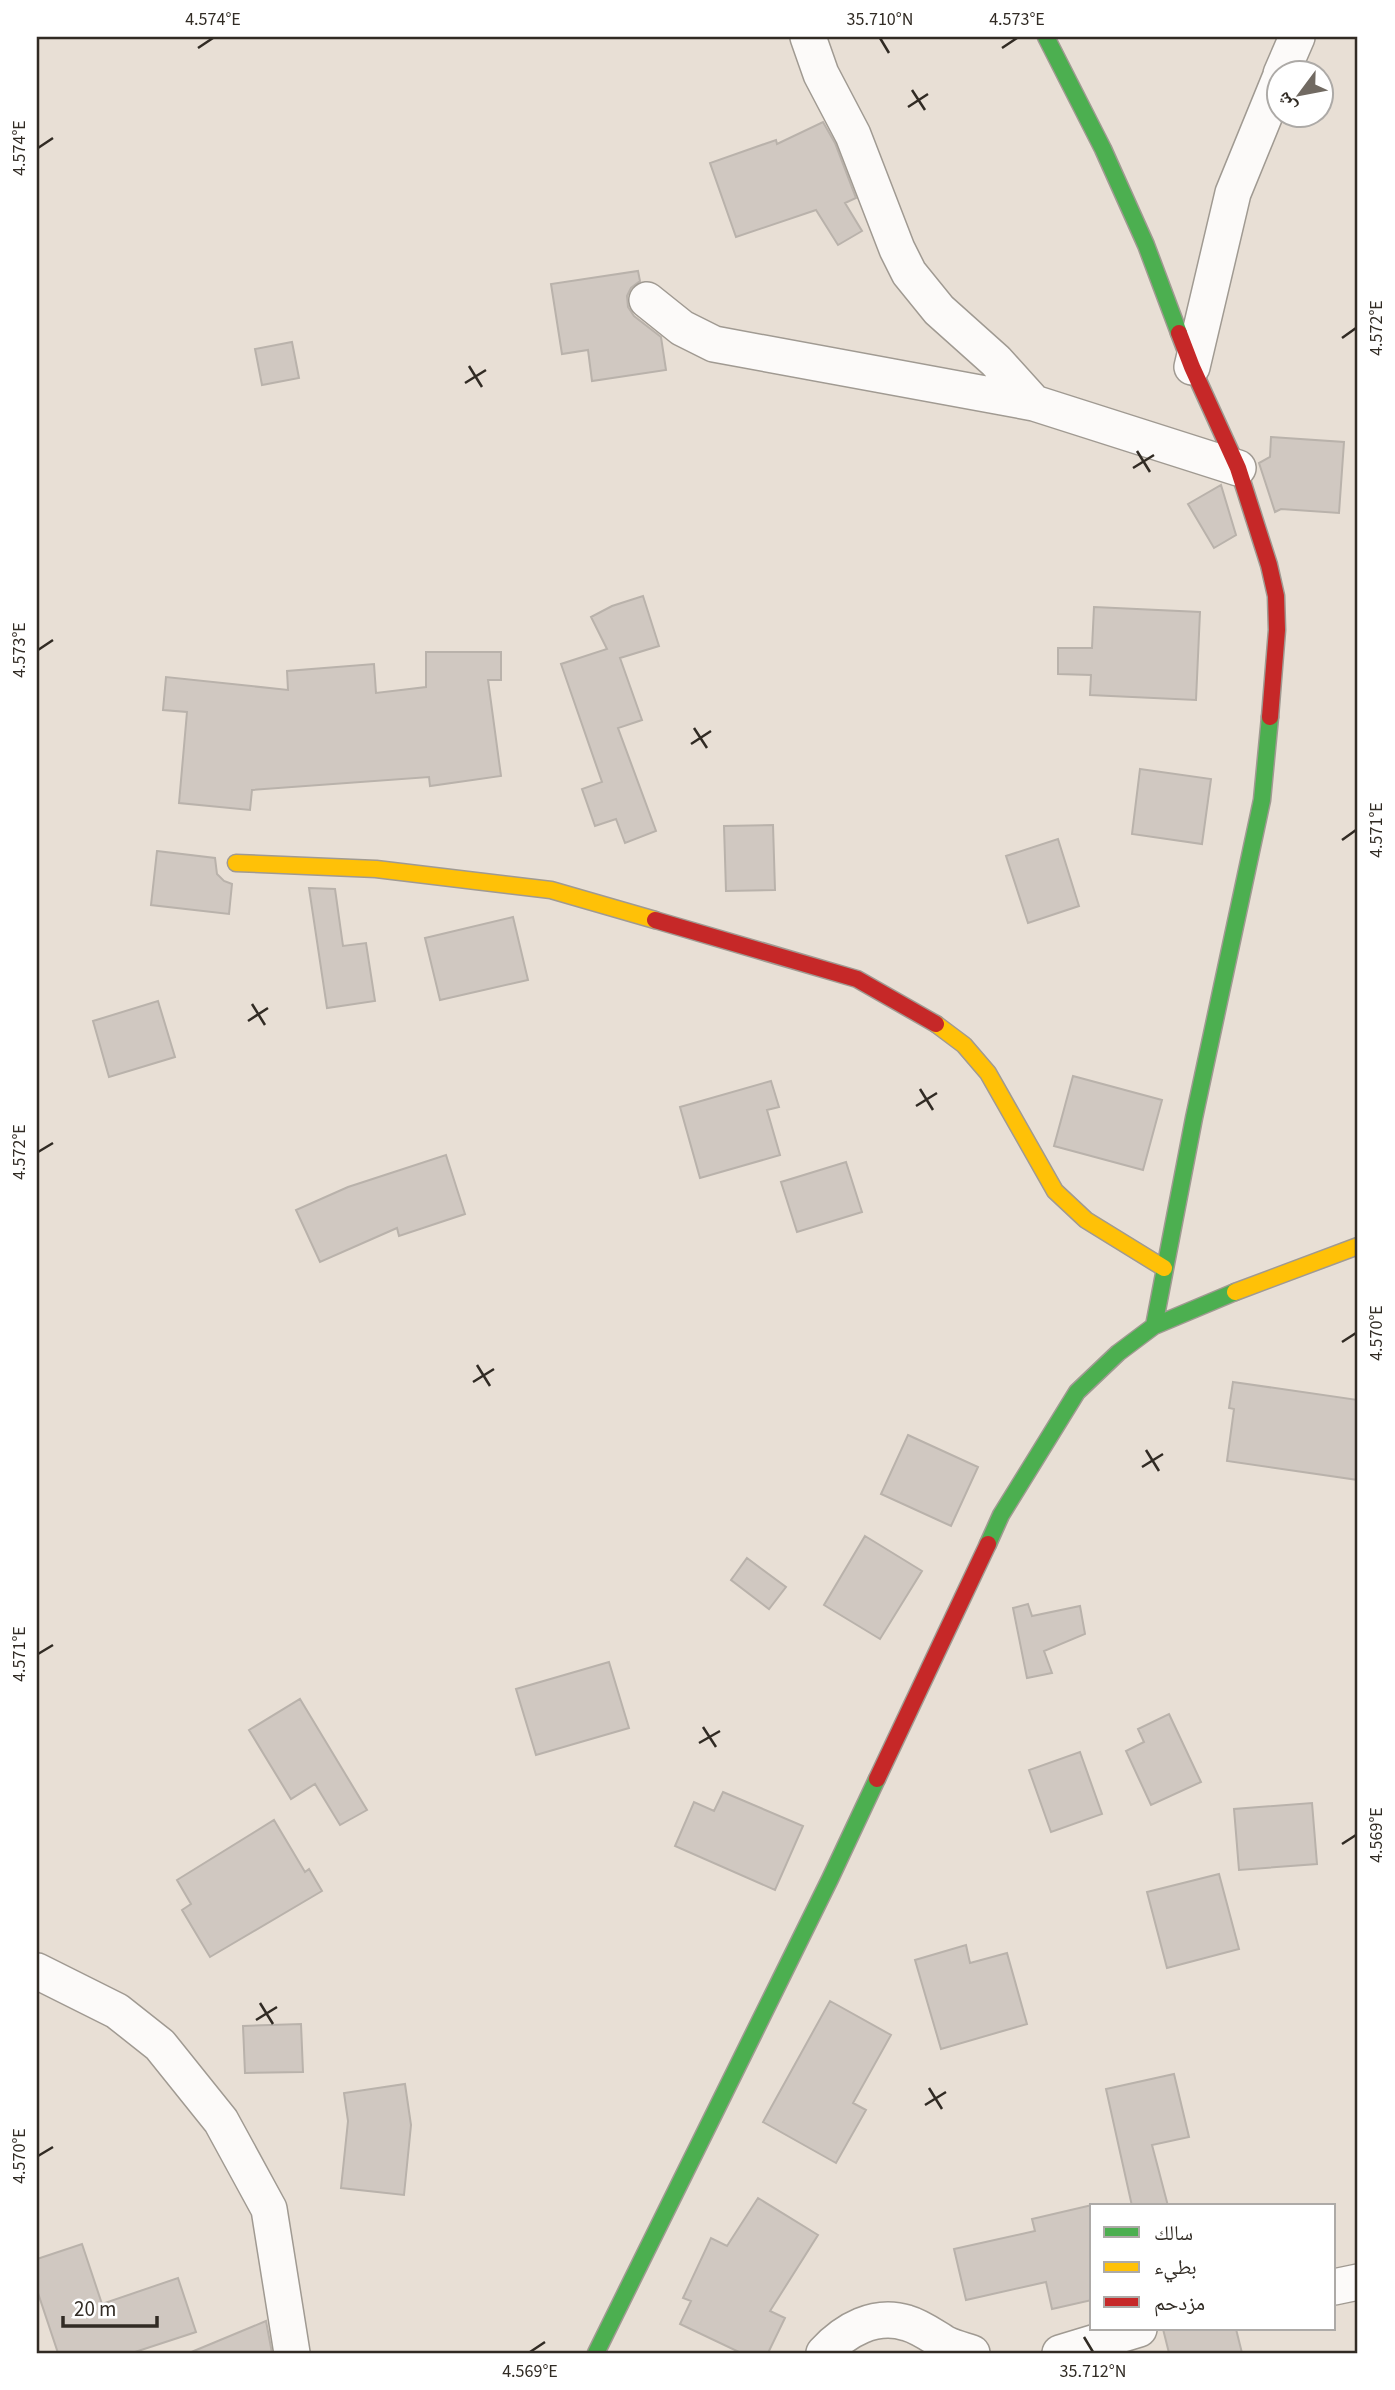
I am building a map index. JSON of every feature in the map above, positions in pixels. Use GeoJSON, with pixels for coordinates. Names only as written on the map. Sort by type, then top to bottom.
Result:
{"type":"FeatureCollection","features":[{"type":"Feature","properties":{"kind":"street"},"geometry":{"type":"LineString","coordinates":[[808,37],[821,75],[853,135],[897,249],[909,272],[939,310],[996,361],[1034,403]]}},
{"type":"Feature","properties":{"kind":"street"},"geometry":{"type":"LineString","coordinates":[[1046,37],[1103,149],[1146,245],[1192,367],[1238,468],[1269,565],[1276,596],[1275,673],[1262,800],[1154,1326]]}},
{"type":"Feature","properties":{"kind":"street"},"geometry":{"type":"LineString","coordinates":[[1287,60],[1297,37]]}},
{"type":"Feature","properties":{"kind":"street"},"geometry":{"type":"LineString","coordinates":[[1192,367],[1233,193],[1266,111]]}},
{"type":"Feature","properties":{"kind":"street"},"geometry":{"type":"LineString","coordinates":[[647,300],[682,328],[714,344],[1034,403],[1238,468]]}},
{"type":"Feature","properties":{"kind":"street"},"geometry":{"type":"LineString","coordinates":[[236,863],[376,869],[551,890],[857,979],[931,1020],[964,1045],[988,1073],[1055,1191],[1086,1220],[1164,1268]]}},
{"type":"Feature","properties":{"kind":"street"},"geometry":{"type":"LineString","coordinates":[[596,2353],[830,1879],[1001,1515],[1077,1392],[1118,1353],[1154,1326],[1246,1287],[1358,1246]]}},
{"type":"Feature","properties":{"kind":"street"},"geometry":{"type":"LineString","coordinates":[[37,1972],[117,2011],[160,2045],[221,2121],[269,2209],[292,2353]]}},
{"type":"Feature","properties":{"kind":"street"},"geometry":{"type":"LineString","coordinates":[[1336,2287],[1358,2282]]}},
{"type":"Feature","properties":{"kind":"street"},"geometry":{"type":"LineString","coordinates":[[824,2353],[834,2342],[871,2320],[892,2320],[908,2323],[950,2346],[972,2353]]}},
{"type":"Feature","properties":{"kind":"street"},"geometry":{"type":"LineString","coordinates":[[1060,2353],[1136,2330]]}},
{"type":"Feature","properties":{"kind":"building"},"geometry":{"type":"Polygon","coordinates":[[[823,122],[835,143],[856,198],[845,203],[862,231],[838,245],[816,210],[736,237],[710,163],[776,140],[777,144],[823,122]]]}},
{"type":"Feature","properties":{"kind":"building"},"geometry":{"type":"Polygon","coordinates":[[[638,271],[640,281],[631,288],[627,296],[628,307],[634,316],[661,337],[666,370],[592,381],[588,350],[562,354],[551,284],[638,271]]]}},
{"type":"Feature","properties":{"kind":"building"},"geometry":{"type":"Polygon","coordinates":[[[292,342],[299,378],[262,385],[255,349],[292,342]]]}},
{"type":"Feature","properties":{"kind":"building"},"geometry":{"type":"Polygon","coordinates":[[[1271,437],[1344,442],[1339,513],[1281,509],[1275,512],[1259,463],[1270,457],[1271,437]]]}},
{"type":"Feature","properties":{"kind":"building"},"geometry":{"type":"Polygon","coordinates":[[[1221,485],[1236,535],[1214,548],[1188,504],[1221,485]]]}},
{"type":"Feature","properties":{"kind":"building"},"geometry":{"type":"Polygon","coordinates":[[[643,596],[659,646],[620,658],[642,720],[618,728],[656,831],[625,843],[616,819],[595,826],[582,789],[602,782],[561,664],[607,649],[591,617],[612,606],[643,596]]]}},
{"type":"Feature","properties":{"kind":"building"},"geometry":{"type":"Polygon","coordinates":[[[1094,607],[1200,612],[1196,700],[1090,695],[1091,675],[1058,674],[1058,648],[1092,648],[1094,607]]]}},
{"type":"Feature","properties":{"kind":"building"},"geometry":{"type":"Polygon","coordinates":[[[426,652],[501,652],[501,680],[488,680],[501,776],[430,786],[429,777],[252,790],[250,810],[179,803],[187,712],[163,710],[166,677],[288,690],[287,671],[374,664],[376,693],[426,687],[426,652]]]}},
{"type":"Feature","properties":{"kind":"building"},"geometry":{"type":"Polygon","coordinates":[[[1140,769],[1211,779],[1202,844],[1132,834],[1140,769]]]}},
{"type":"Feature","properties":{"kind":"building"},"geometry":{"type":"Polygon","coordinates":[[[773,825],[775,890],[726,891],[724,826],[773,825]]]}},
{"type":"Feature","properties":{"kind":"building"},"geometry":{"type":"Polygon","coordinates":[[[1058,839],[1079,906],[1028,923],[1006,856],[1058,839]]]}},
{"type":"Feature","properties":{"kind":"building"},"geometry":{"type":"Polygon","coordinates":[[[157,851],[215,858],[217,874],[232,884],[229,914],[151,905],[157,851]]]}},
{"type":"Feature","properties":{"kind":"building"},"geometry":{"type":"Polygon","coordinates":[[[309,888],[335,889],[343,946],[366,943],[375,1001],[327,1008],[309,888]]]}},
{"type":"Feature","properties":{"kind":"building"},"geometry":{"type":"Polygon","coordinates":[[[513,917],[528,980],[440,1000],[425,938],[513,917]]]}},
{"type":"Feature","properties":{"kind":"building"},"geometry":{"type":"Polygon","coordinates":[[[158,1001],[175,1057],[109,1077],[93,1021],[158,1001]]]}},
{"type":"Feature","properties":{"kind":"building"},"geometry":{"type":"Polygon","coordinates":[[[1073,1076],[1162,1100],[1143,1170],[1054,1146],[1073,1076]]]}},
{"type":"Feature","properties":{"kind":"building"},"geometry":{"type":"Polygon","coordinates":[[[771,1081],[779,1107],[767,1110],[780,1155],[700,1178],[680,1107],[771,1081]]]}},
{"type":"Feature","properties":{"kind":"building"},"geometry":{"type":"Polygon","coordinates":[[[446,1155],[465,1214],[399,1236],[397,1228],[320,1262],[296,1210],[348,1187],[446,1155]]]}},
{"type":"Feature","properties":{"kind":"building"},"geometry":{"type":"Polygon","coordinates":[[[846,1162],[862,1212],[797,1232],[781,1182],[846,1162]]]}},
{"type":"Feature","properties":{"kind":"building"},"geometry":{"type":"Polygon","coordinates":[[[1233,1382],[1358,1400],[1358,1480],[1227,1461],[1234,1409],[1229,1408],[1233,1382]]]}},
{"type":"Feature","properties":{"kind":"building"},"geometry":{"type":"Polygon","coordinates":[[[908,1435],[978,1467],[951,1526],[881,1494],[908,1435]]]}},
{"type":"Feature","properties":{"kind":"building"},"geometry":{"type":"Polygon","coordinates":[[[865,1536],[922,1571],[880,1639],[824,1605],[865,1536]]]}},
{"type":"Feature","properties":{"kind":"building"},"geometry":{"type":"Polygon","coordinates":[[[747,1558],[786,1587],[769,1609],[731,1580],[747,1558]]]}},
{"type":"Feature","properties":{"kind":"building"},"geometry":{"type":"Polygon","coordinates":[[[1028,1604],[1032,1616],[1080,1606],[1085,1634],[1044,1651],[1052,1673],[1027,1678],[1013,1608],[1028,1604]]]}},
{"type":"Feature","properties":{"kind":"building"},"geometry":{"type":"Polygon","coordinates":[[[609,1662],[629,1728],[536,1755],[516,1689],[609,1662]]]}},
{"type":"Feature","properties":{"kind":"building"},"geometry":{"type":"Polygon","coordinates":[[[300,1699],[367,1810],[340,1825],[315,1784],[291,1799],[249,1730],[300,1699]]]}},
{"type":"Feature","properties":{"kind":"building"},"geometry":{"type":"Polygon","coordinates":[[[1169,1714],[1201,1782],[1151,1805],[1126,1751],[1144,1742],[1138,1729],[1169,1714]]]}},
{"type":"Feature","properties":{"kind":"building"},"geometry":{"type":"Polygon","coordinates":[[[1080,1752],[1102,1814],[1051,1832],[1029,1770],[1080,1752]]]}},
{"type":"Feature","properties":{"kind":"building"},"geometry":{"type":"Polygon","coordinates":[[[723,1792],[803,1826],[775,1890],[675,1846],[694,1802],[714,1811],[723,1792]]]}},
{"type":"Feature","properties":{"kind":"building"},"geometry":{"type":"Polygon","coordinates":[[[1312,1803],[1317,1864],[1239,1870],[1234,1809],[1312,1803]]]}},
{"type":"Feature","properties":{"kind":"building"},"geometry":{"type":"Polygon","coordinates":[[[274,1820],[305,1872],[309,1869],[322,1891],[210,1957],[182,1910],[191,1904],[177,1880],[274,1820]]]}},
{"type":"Feature","properties":{"kind":"building"},"geometry":{"type":"Polygon","coordinates":[[[1219,1874],[1239,1949],[1167,1968],[1147,1892],[1219,1874]]]}},
{"type":"Feature","properties":{"kind":"building"},"geometry":{"type":"Polygon","coordinates":[[[966,1945],[970,1963],[1007,1953],[1027,2024],[941,2049],[915,1960],[966,1945]]]}},
{"type":"Feature","properties":{"kind":"building"},"geometry":{"type":"Polygon","coordinates":[[[830,2001],[891,2035],[853,2103],[866,2110],[836,2163],[763,2122],[830,2001]]]}},
{"type":"Feature","properties":{"kind":"building"},"geometry":{"type":"Polygon","coordinates":[[[301,2024],[303,2072],[245,2073],[243,2026],[301,2024]]]}},
{"type":"Feature","properties":{"kind":"building"},"geometry":{"type":"Polygon","coordinates":[[[1174,2074],[1189,2137],[1152,2145],[1167,2204],[1132,2204],[1106,2089],[1174,2074]]]}},
{"type":"Feature","properties":{"kind":"building"},"geometry":{"type":"Polygon","coordinates":[[[405,2084],[411,2125],[404,2195],[341,2188],[348,2121],[344,2093],[405,2084]]]}},
{"type":"Feature","properties":{"kind":"building"},"geometry":{"type":"Polygon","coordinates":[[[758,2198],[818,2235],[770,2311],[785,2318],[768,2353],[741,2353],[680,2324],[691,2301],[683,2298],[711,2238],[727,2246],[758,2198]]]}},
{"type":"Feature","properties":{"kind":"building"},"geometry":{"type":"Polygon","coordinates":[[[1090,2205],[1090,2300],[1052,2309],[1046,2282],[966,2300],[954,2249],[1035,2231],[1032,2219],[1090,2205]]]}},
{"type":"Feature","properties":{"kind":"building"},"geometry":{"type":"Polygon","coordinates":[[[82,2244],[102,2304],[178,2278],[196,2332],[132,2353],[58,2353],[37,2290],[37,2259],[82,2244]]]}},
{"type":"Feature","properties":{"kind":"building"},"geometry":{"type":"Polygon","coordinates":[[[266,2321],[272,2353],[189,2353],[266,2321]]]}},
{"type":"Feature","properties":{"kind":"building"},"geometry":{"type":"Polygon","coordinates":[[[1163,2330],[1236,2330],[1242,2353],[1169,2353],[1163,2330]]]}},
{"type":"Feature","properties":{"kind":"traffic: fast"},"geometry":{"type":"LineString","coordinates":[[1046,37],[1103,149],[1146,245],[1179,333]]}},
{"type":"Feature","properties":{"kind":"traffic: fast"},"geometry":{"type":"LineString","coordinates":[[1154,1326],[1194,1118],[1262,800],[1270,717]]}},
{"type":"Feature","properties":{"kind":"traffic: fast"},"geometry":{"type":"LineString","coordinates":[[988,1544],[1001,1515],[1077,1392],[1118,1353],[1154,1326],[1235,1292]]}},
{"type":"Feature","properties":{"kind":"traffic: fast"},"geometry":{"type":"LineString","coordinates":[[596,2353],[877,1779]]}},
{"type":"Feature","properties":{"kind":"traffic: slow"},"geometry":{"type":"LineString","coordinates":[[236,863],[376,869],[551,890],[655,920]]}},
{"type":"Feature","properties":{"kind":"traffic: slow"},"geometry":{"type":"LineString","coordinates":[[936,1024],[964,1045],[988,1073],[1055,1191],[1086,1220],[1164,1268]]}},
{"type":"Feature","properties":{"kind":"traffic: slow"},"geometry":{"type":"LineString","coordinates":[[1235,1292],[1358,1246]]}},
{"type":"Feature","properties":{"kind":"traffic: jam"},"geometry":{"type":"LineString","coordinates":[[1179,333],[1238,468],[1269,565],[1276,596],[1277,630],[1270,717]]}},
{"type":"Feature","properties":{"kind":"traffic: jam"},"geometry":{"type":"LineString","coordinates":[[655,920],[857,979],[936,1024]]}},
{"type":"Feature","properties":{"kind":"traffic: jam"},"geometry":{"type":"LineString","coordinates":[[877,1779],[988,1544]]}}]}
